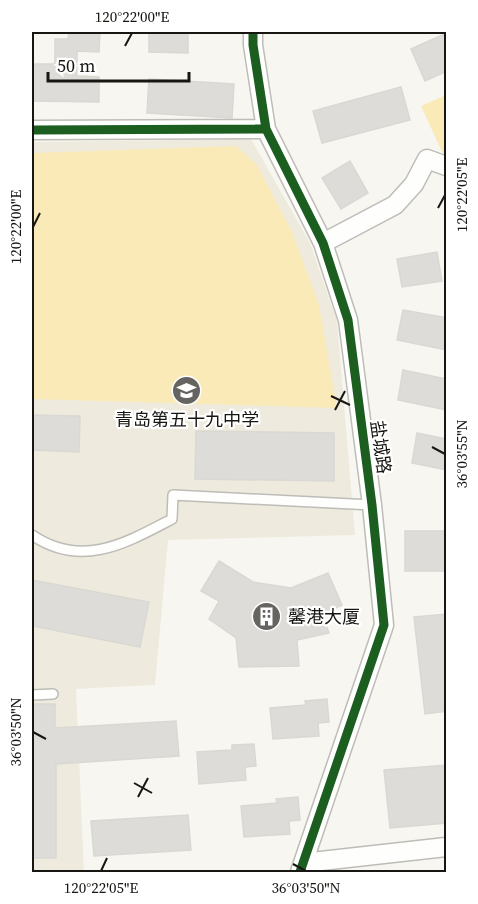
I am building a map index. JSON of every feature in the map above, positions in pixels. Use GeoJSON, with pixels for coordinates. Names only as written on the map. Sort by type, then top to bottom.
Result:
{"type":"FeatureCollection","features":[{"type":"Feature","properties":{"kind":"street","name":"盐城路"},"geometry":{"type":"LineString","coordinates":[[253,32],[266,129],[323,243],[348,320],[372,505],[384,625],[301,868]]}},
{"type":"Feature","properties":{"kind":"street"},"geometry":{"type":"LineString","coordinates":[[32,130],[266,129]]}},
{"type":"Feature","properties":{"kind":"street"},"geometry":{"type":"LineString","coordinates":[[323,243],[395,205],[414,184],[427,159],[447,166]]}},
{"type":"Feature","properties":{"kind":"street"},"geometry":{"type":"LineString","coordinates":[[301,868],[447,847]]}},
{"type":"Feature","properties":{"kind":"lane"},"geometry":{"type":"LineString","coordinates":[[32,535],[52,546],[71,550],[108,549],[133,540],[172,519],[173,495],[372,505]]}},
{"type":"Feature","properties":{"kind":"lane"},"geometry":{"type":"LineString","coordinates":[[32,695],[53,694]]}},
{"type":"Feature","properties":{"kind":"shaded area"},"geometry":{"type":"Polygon","coordinates":[[[446,95],[446,156],[421,106],[446,95]]]}},
{"type":"Feature","properties":{"kind":"shaded area","name":"青岛第五十九中学"},"geometry":{"type":"Polygon","coordinates":[[[251,139],[310,243],[337,321],[355,535],[168,540],[155,685],[76,689],[84,872],[32,872],[32,142],[251,139]]]}},
{"type":"Feature","properties":{"kind":"shaded area","name":"青岛第五十九中学"},"geometry":{"type":"Polygon","coordinates":[[[236,146],[257,165],[292,232],[319,305],[337,408],[32,399],[32,153],[236,146]]]}},
{"type":"Feature","properties":{"kind":"building"},"geometry":{"type":"Polygon","coordinates":[[[69,32],[100,32],[99,52],[77,51],[77,76],[99,77],[99,102],[32,101],[32,64],[55,64],[55,39],[68,39],[69,32]]]}},
{"type":"Feature","properties":{"kind":"building"},"geometry":{"type":"Polygon","coordinates":[[[149,32],[188,32],[188,53],[149,52],[149,32]]]}},
{"type":"Feature","properties":{"kind":"building"},"geometry":{"type":"Polygon","coordinates":[[[447,33],[447,71],[425,81],[411,49],[447,33]]]}},
{"type":"Feature","properties":{"kind":"building"},"geometry":{"type":"Polygon","coordinates":[[[149,79],[234,84],[232,118],[147,113],[149,79]]]}},
{"type":"Feature","properties":{"kind":"building"},"geometry":{"type":"Polygon","coordinates":[[[401,87],[410,120],[322,143],[313,111],[401,87]]]}},
{"type":"Feature","properties":{"kind":"building"},"geometry":{"type":"Polygon","coordinates":[[[350,161],[368,193],[341,209],[322,178],[350,161]]]}},
{"type":"Feature","properties":{"kind":"building"},"geometry":{"type":"Polygon","coordinates":[[[437,252],[442,281],[402,287],[397,259],[437,252]]]}},
{"type":"Feature","properties":{"kind":"building"},"geometry":{"type":"Polygon","coordinates":[[[403,310],[447,318],[447,350],[397,340],[403,310]]]}},
{"type":"Feature","properties":{"kind":"building"},"geometry":{"type":"Polygon","coordinates":[[[403,370],[447,379],[447,410],[398,400],[403,370]]]}},
{"type":"Feature","properties":{"kind":"building"},"geometry":{"type":"Polygon","coordinates":[[[32,415],[80,416],[79,452],[32,450],[32,415]]]}},
{"type":"Feature","properties":{"kind":"building"},"geometry":{"type":"Polygon","coordinates":[[[196,431],[334,433],[334,481],[195,479],[196,431]]]}},
{"type":"Feature","properties":{"kind":"building"},"geometry":{"type":"Polygon","coordinates":[[[417,433],[447,439],[447,470],[412,463],[417,433]]]}},
{"type":"Feature","properties":{"kind":"building"},"geometry":{"type":"Polygon","coordinates":[[[405,531],[447,531],[447,571],[405,571],[405,531]]]}},
{"type":"Feature","properties":{"kind":"building","name":"馨港大厦"},"geometry":{"type":"Polygon","coordinates":[[[219,561],[253,582],[291,588],[328,573],[342,605],[322,614],[329,633],[297,640],[299,666],[239,667],[236,638],[209,619],[219,601],[201,591],[219,561]]]}},
{"type":"Feature","properties":{"kind":"building"},"geometry":{"type":"Polygon","coordinates":[[[32,580],[149,602],[140,647],[32,626],[32,580]]]}},
{"type":"Feature","properties":{"kind":"building"},"geometry":{"type":"Polygon","coordinates":[[[447,614],[447,711],[425,714],[414,617],[447,614]]]}},
{"type":"Feature","properties":{"kind":"building"},"geometry":{"type":"Polygon","coordinates":[[[327,699],[329,722],[318,723],[319,736],[273,739],[270,708],[306,705],[305,701],[327,699]]]}},
{"type":"Feature","properties":{"kind":"building"},"geometry":{"type":"Polygon","coordinates":[[[32,704],[55,704],[55,728],[176,721],[179,756],[56,764],[56,858],[32,858],[32,704]]]}},
{"type":"Feature","properties":{"kind":"building"},"geometry":{"type":"Polygon","coordinates":[[[254,744],[256,766],[245,767],[246,780],[199,784],[197,752],[232,750],[232,745],[254,744]]]}},
{"type":"Feature","properties":{"kind":"building"},"geometry":{"type":"Polygon","coordinates":[[[447,765],[447,823],[390,828],[384,770],[447,765]]]}},
{"type":"Feature","properties":{"kind":"building"},"geometry":{"type":"Polygon","coordinates":[[[298,797],[300,820],[289,821],[290,834],[244,837],[241,806],[277,803],[276,799],[298,797]]]}},
{"type":"Feature","properties":{"kind":"building"},"geometry":{"type":"Polygon","coordinates":[[[188,815],[191,850],[94,856],[91,821],[188,815]]]}},
{"type":"Feature","properties":{"kind":"cycle path"},"geometry":{"type":"LineString","coordinates":[[253,32],[266,129],[323,243],[348,320],[372,505],[384,625],[300,872]]}},
{"type":"Feature","properties":{"kind":"cycle path"},"geometry":{"type":"LineString","coordinates":[[32,130],[266,129]]}},
{"type":"Feature","properties":{"kind":"place","name":"青岛第五十九中学"},"geometry":{"type":"Point","coordinates":[187,390]}},
{"type":"Feature","properties":{"kind":"place","name":"馨港大厦"},"geometry":{"type":"Point","coordinates":[267,616]}}]}
